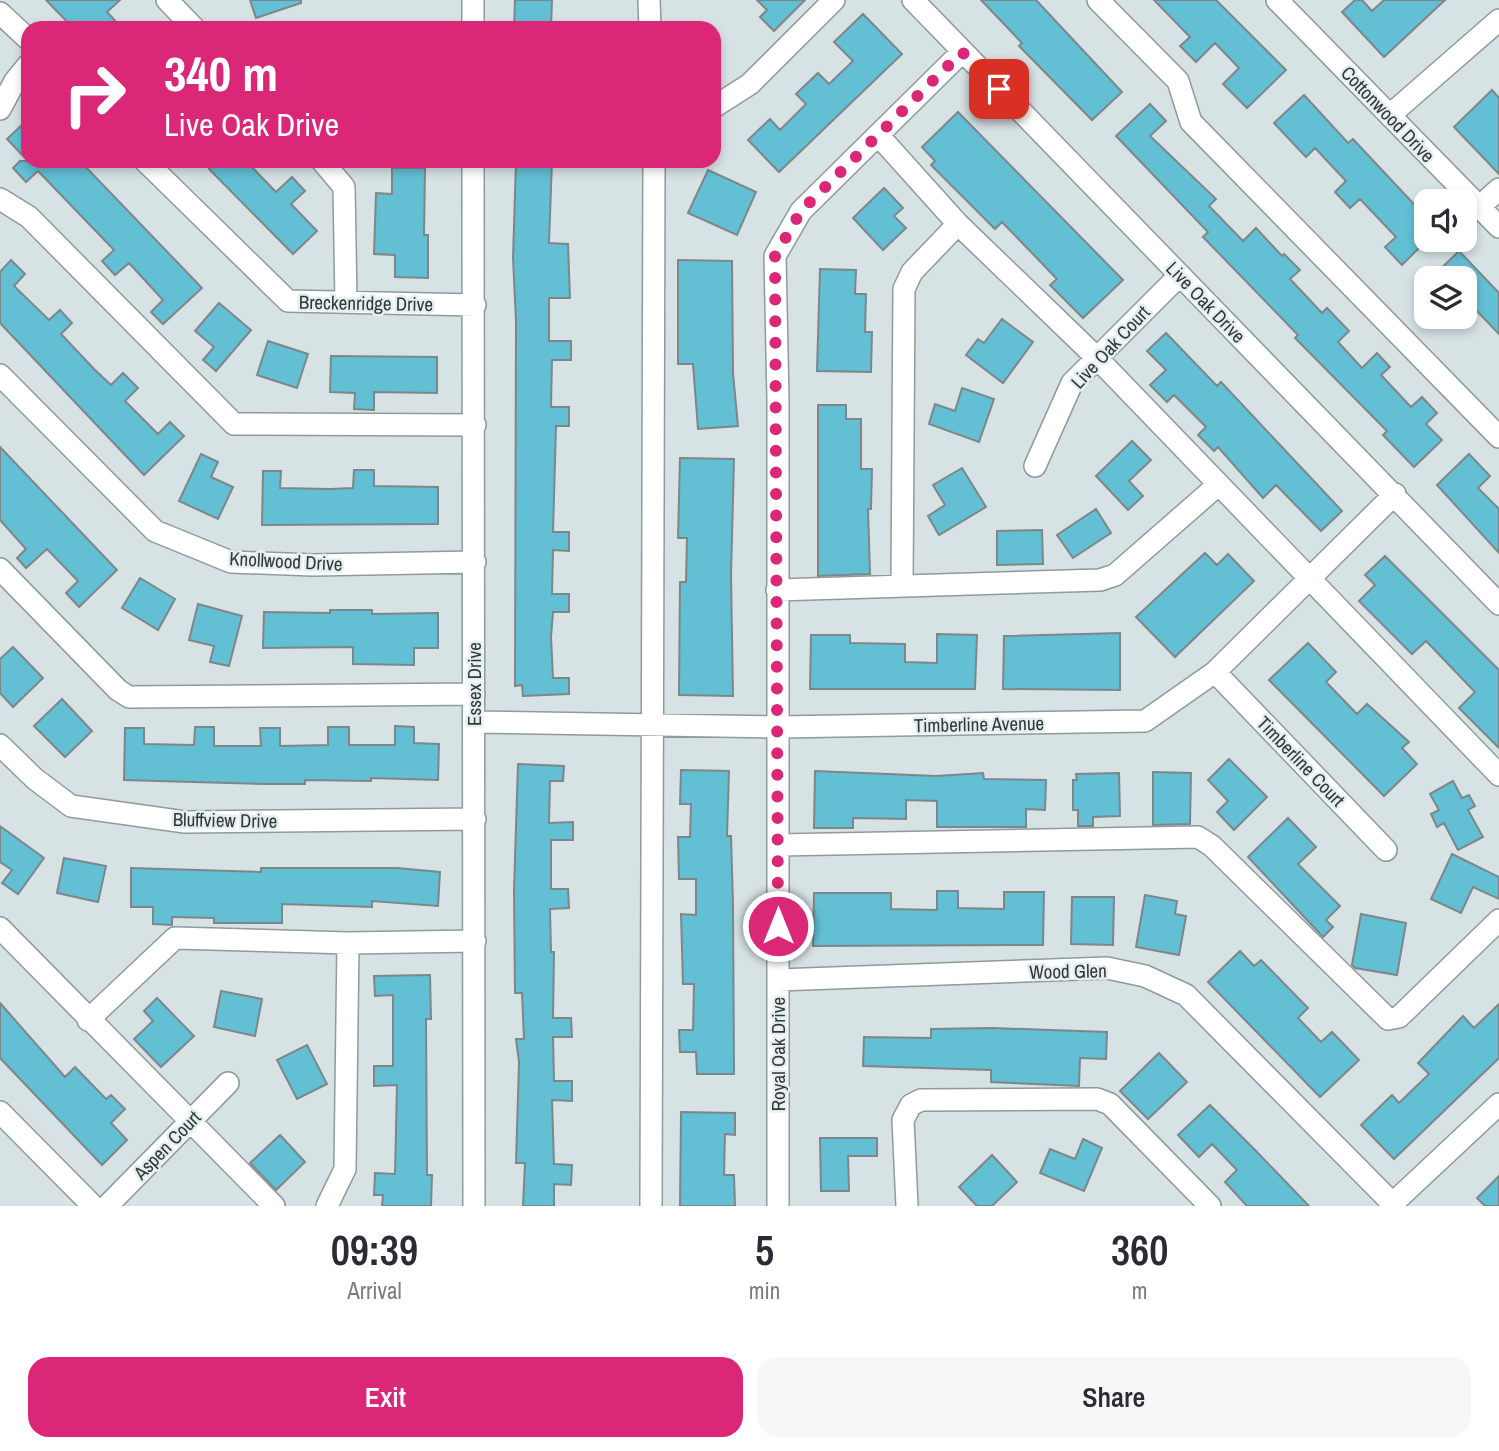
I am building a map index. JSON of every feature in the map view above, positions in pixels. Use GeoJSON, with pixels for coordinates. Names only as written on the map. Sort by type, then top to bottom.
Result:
{"type":"FeatureCollection","features":[{"type":"Feature","properties":{"kind":"street"},"geometry":{"type":"LineString","coordinates":[[166,0],[187,21]]}},
{"type":"Feature","properties":{"kind":"street"},"geometry":{"type":"LineString","coordinates":[[473,0],[473,21]]}},
{"type":"Feature","properties":{"kind":"street"},"geometry":{"type":"LineString","coordinates":[[649,0],[650,21]]}},
{"type":"Feature","properties":{"kind":"street"},"geometry":{"type":"LineString","coordinates":[[721,103],[750,84],[834,0]]}},
{"type":"Feature","properties":{"kind":"street","name":"Live Oak Drive"},"geometry":{"type":"LineString","coordinates":[[913,0],[1499,604]]}},
{"type":"Feature","properties":{"kind":"street"},"geometry":{"type":"LineString","coordinates":[[1097,0],[1178,80],[1185,111],[1191,122],[1499,437]]}},
{"type":"Feature","properties":{"kind":"street","name":"Cottonwood Drive"},"geometry":{"type":"LineString","coordinates":[[1285,3],[1499,227]]}},
{"type":"Feature","properties":{"kind":"street"},"geometry":{"type":"LineString","coordinates":[[0,13],[21,32]]}},
{"type":"Feature","properties":{"kind":"street"},"geometry":{"type":"LineString","coordinates":[[1390,115],[1499,20]]}},
{"type":"Feature","properties":{"kind":"street","name":"Royal Oak Drive"},"geometry":{"type":"LineString","coordinates":[[778,1206],[779,727],[775,256],[801,211],[962,52]]}},
{"type":"Feature","properties":{"kind":"street"},"geometry":{"type":"LineString","coordinates":[[0,109],[21,74]]}},
{"type":"Feature","properties":{"kind":"street"},"geometry":{"type":"LineString","coordinates":[[878,135],[958,224],[1097,358],[1308,580],[1499,775]]}},
{"type":"Feature","properties":{"kind":"street","name":"Breckenridge Drive"},"geometry":{"type":"LineString","coordinates":[[152,168],[288,301],[475,305]]}},
{"type":"Feature","properties":{"kind":"street"},"geometry":{"type":"LineString","coordinates":[[328,168],[345,187],[346,302]]}},
{"type":"Feature","properties":{"kind":"street","name":"Essex Drive"},"geometry":{"type":"LineString","coordinates":[[473,168],[474,1206]]}},
{"type":"Feature","properties":{"kind":"street"},"geometry":{"type":"LineString","coordinates":[[651,1206],[650,725],[654,168]]}},
{"type":"Feature","properties":{"kind":"street"},"geometry":{"type":"LineString","coordinates":[[1479,207],[1499,189]]}},
{"type":"Feature","properties":{"kind":"street"},"geometry":{"type":"LineString","coordinates":[[0,199],[29,217],[234,424],[475,425]]}},
{"type":"Feature","properties":{"kind":"street"},"geometry":{"type":"LineString","coordinates":[[902,584],[904,289],[912,272],[958,224]]}},
{"type":"Feature","properties":{"kind":"street","name":"Live Oak Court"},"geometry":{"type":"LineString","coordinates":[[1035,466],[1072,383],[1180,275]]}},
{"type":"Feature","properties":{"kind":"street","name":"Knollwood Drive"},"geometry":{"type":"LineString","coordinates":[[0,375],[155,531],[231,562],[313,565],[475,562]]}},
{"type":"Feature","properties":{"kind":"street"},"geometry":{"type":"LineString","coordinates":[[777,590],[902,584],[1100,580],[1115,575],[1217,485]]}},
{"type":"Feature","properties":{"kind":"street","name":"Timberline Avenue"},"geometry":{"type":"LineString","coordinates":[[474,722],[779,727],[1145,721],[1215,672],[1395,494]]}},
{"type":"Feature","properties":{"kind":"street"},"geometry":{"type":"LineString","coordinates":[[0,569],[118,690],[130,697],[474,695]]}},
{"type":"Feature","properties":{"kind":"street","name":"Timberline Court"},"geometry":{"type":"LineString","coordinates":[[1215,672],[1386,850]]}},
{"type":"Feature","properties":{"kind":"street","name":"Bluffview Drive"},"geometry":{"type":"LineString","coordinates":[[0,745],[35,779],[71,806],[185,822],[475,819]]}},
{"type":"Feature","properties":{"kind":"street"},"geometry":{"type":"LineString","coordinates":[[779,845],[1198,837],[1388,1019],[1399,1017],[1499,920]]}},
{"type":"Feature","properties":{"kind":"street"},"geometry":{"type":"LineString","coordinates":[[0,928],[274,1206]]}},
{"type":"Feature","properties":{"kind":"street"},"geometry":{"type":"LineString","coordinates":[[88,1020],[175,938],[348,943],[475,941]]}},
{"type":"Feature","properties":{"kind":"street"},"geometry":{"type":"LineString","coordinates":[[327,1206],[345,1169],[348,943]]}},
{"type":"Feature","properties":{"kind":"street","name":"Wood Glen"},"geometry":{"type":"LineString","coordinates":[[778,980],[1107,968],[1145,976],[1186,995],[1392,1205]]}},
{"type":"Feature","properties":{"kind":"street","name":"Aspen Court"},"geometry":{"type":"LineString","coordinates":[[107,1206],[228,1083]]}},
{"type":"Feature","properties":{"kind":"street"},"geometry":{"type":"LineString","coordinates":[[907,1206],[903,1120],[911,1105],[920,1100],[1097,1099],[1110,1104],[1210,1206]]}},
{"type":"Feature","properties":{"kind":"street"},"geometry":{"type":"LineString","coordinates":[[1392,1205],[1499,1104]]}},
{"type":"Feature","properties":{"kind":"street"},"geometry":{"type":"LineString","coordinates":[[0,1112],[93,1206]]}},
{"type":"Feature","properties":{"kind":"building"},"geometry":{"type":"Polygon","coordinates":[[[46,0],[120,0],[107,12],[115,21],[66,21],[46,0]]]}},
{"type":"Feature","properties":{"kind":"building"},"geometry":{"type":"Polygon","coordinates":[[[250,0],[301,0],[301,3],[256,18],[250,0]]]}},
{"type":"Feature","properties":{"kind":"building"},"geometry":{"type":"Polygon","coordinates":[[[515,0],[552,0],[551,21],[514,21],[515,0]]]}},
{"type":"Feature","properties":{"kind":"building"},"geometry":{"type":"Polygon","coordinates":[[[757,0],[805,0],[774,31],[760,17],[767,10],[757,0]]]}},
{"type":"Feature","properties":{"kind":"building"},"geometry":{"type":"Polygon","coordinates":[[[981,0],[1036,0],[1122,92],[1092,120],[1019,46],[1022,43],[981,0]]]}},
{"type":"Feature","properties":{"kind":"building"},"geometry":{"type":"Polygon","coordinates":[[[1154,0],[1216,0],[1286,70],[1247,108],[1223,84],[1239,68],[1215,43],[1196,62],[1180,46],[1190,37],[1154,0]]]}},
{"type":"Feature","properties":{"kind":"building"},"geometry":{"type":"Polygon","coordinates":[[[1355,0],[1362,0],[1372,11],[1384,0],[1445,0],[1384,57],[1342,12],[1355,0]]]}},
{"type":"Feature","properties":{"kind":"building"},"geometry":{"type":"Polygon","coordinates":[[[863,14],[902,54],[779,172],[748,140],[770,119],[780,130],[806,104],[796,94],[818,73],[829,84],[853,61],[834,42],[863,14]]]}},
{"type":"Feature","properties":{"kind":"building"},"geometry":{"type":"Polygon","coordinates":[[[1492,90],[1499,98],[1499,174],[1454,127],[1492,90]]]}},
{"type":"Feature","properties":{"kind":"building"},"geometry":{"type":"Polygon","coordinates":[[[1304,95],[1348,143],[1353,139],[1414,204],[1415,252],[1402,265],[1385,247],[1396,237],[1360,199],[1350,208],[1335,192],[1346,181],[1315,148],[1306,157],[1274,123],[1304,95]]]}},
{"type":"Feature","properties":{"kind":"building"},"geometry":{"type":"Polygon","coordinates":[[[1150,104],[1166,121],[1150,136],[1216,199],[1209,206],[1243,241],[1256,228],[1282,256],[1284,254],[1300,270],[1290,279],[1322,313],[1327,308],[1349,331],[1338,342],[1362,368],[1377,353],[1390,367],[1381,375],[1411,407],[1422,397],[1437,413],[1426,424],[1442,440],[1414,467],[1383,435],[1387,431],[1295,338],[1298,335],[1203,237],[1208,232],[1116,136],[1150,104]]]}},
{"type":"Feature","properties":{"kind":"building"},"geometry":{"type":"Polygon","coordinates":[[[958,112],[1123,280],[1083,318],[1050,285],[1057,279],[1002,222],[995,229],[931,165],[935,161],[922,147],[958,112]]]}},
{"type":"Feature","properties":{"kind":"building"},"geometry":{"type":"Polygon","coordinates":[[[21,126],[21,154],[7,139],[21,126]]]}},
{"type":"Feature","properties":{"kind":"building"},"geometry":{"type":"Polygon","coordinates":[[[20,161],[21,168],[87,168],[202,288],[163,324],[151,312],[163,300],[129,263],[115,275],[102,261],[114,250],[38,171],[26,182],[13,168],[20,161]]]}},
{"type":"Feature","properties":{"kind":"building"},"geometry":{"type":"Polygon","coordinates":[[[253,168],[276,192],[292,177],[305,191],[291,204],[317,231],[293,254],[209,169],[253,168]]]}},
{"type":"Feature","properties":{"kind":"building"},"geometry":{"type":"Polygon","coordinates":[[[392,168],[425,168],[424,235],[428,235],[428,278],[395,277],[395,255],[374,254],[376,193],[392,194],[392,168]]]}},
{"type":"Feature","properties":{"kind":"building"},"geometry":{"type":"Polygon","coordinates":[[[516,168],[552,168],[549,243],[568,244],[570,298],[549,298],[549,341],[571,341],[571,360],[552,360],[551,407],[569,407],[569,426],[556,426],[553,532],[569,532],[569,551],[553,550],[552,594],[569,594],[569,612],[553,612],[551,637],[553,678],[569,678],[569,694],[523,696],[522,685],[515,686],[516,321],[513,258],[516,168]]]}},
{"type":"Feature","properties":{"kind":"building"},"geometry":{"type":"Polygon","coordinates":[[[708,170],[756,192],[737,235],[688,213],[708,170]]]}},
{"type":"Feature","properties":{"kind":"building"},"geometry":{"type":"Polygon","coordinates":[[[884,188],[903,208],[894,216],[906,228],[883,250],[853,218],[884,188]]]}},
{"type":"Feature","properties":{"kind":"building"},"geometry":{"type":"Polygon","coordinates":[[[1460,252],[1473,266],[1443,266],[1460,252]]]}},
{"type":"Feature","properties":{"kind":"building"},"geometry":{"type":"Polygon","coordinates":[[[11,260],[25,274],[14,286],[49,320],[60,310],[72,323],[61,334],[94,369],[111,385],[123,373],[138,388],[125,401],[158,434],[170,422],[184,436],[144,475],[0,323],[0,272],[11,260]]]}},
{"type":"Feature","properties":{"kind":"building"},"geometry":{"type":"Polygon","coordinates":[[[678,260],[732,261],[733,373],[738,426],[698,429],[693,364],[678,364],[678,260]]]}},
{"type":"Feature","properties":{"kind":"building"},"geometry":{"type":"Polygon","coordinates":[[[820,269],[856,270],[855,294],[866,294],[865,332],[872,332],[871,372],[817,371],[820,269]]]}},
{"type":"Feature","properties":{"kind":"building"},"geometry":{"type":"Polygon","coordinates":[[[1477,270],[1499,293],[1499,334],[1477,311],[1477,270]]]}},
{"type":"Feature","properties":{"kind":"building"},"geometry":{"type":"Polygon","coordinates":[[[219,303],[251,330],[216,371],[203,360],[214,347],[195,331],[219,303]]]}},
{"type":"Feature","properties":{"kind":"building"},"geometry":{"type":"Polygon","coordinates":[[[1002,319],[1033,342],[1003,383],[966,355],[978,339],[984,343],[1002,319]]]}},
{"type":"Feature","properties":{"kind":"building"},"geometry":{"type":"Polygon","coordinates":[[[1166,333],[1217,386],[1221,382],[1342,511],[1321,531],[1276,485],[1263,498],[1218,447],[1214,451],[1198,435],[1206,427],[1174,395],[1167,402],[1150,385],[1166,370],[1147,351],[1166,333]]]}},
{"type":"Feature","properties":{"kind":"building"},"geometry":{"type":"Polygon","coordinates":[[[268,341],[308,354],[297,388],[257,375],[268,341]]]}},
{"type":"Feature","properties":{"kind":"building"},"geometry":{"type":"Polygon","coordinates":[[[331,356],[437,357],[437,393],[374,392],[374,410],[354,409],[355,393],[330,392],[331,356]]]}},
{"type":"Feature","properties":{"kind":"building"},"geometry":{"type":"Polygon","coordinates":[[[962,388],[994,399],[979,442],[929,424],[935,404],[955,411],[962,388]]]}},
{"type":"Feature","properties":{"kind":"building"},"geometry":{"type":"Polygon","coordinates":[[[818,405],[846,405],[846,419],[861,419],[861,469],[872,469],[871,509],[868,509],[870,574],[818,576],[818,405]]]}},
{"type":"Feature","properties":{"kind":"building"},"geometry":{"type":"Polygon","coordinates":[[[1132,441],[1151,460],[1129,481],[1143,496],[1128,510],[1096,476],[1132,441]]]}},
{"type":"Feature","properties":{"kind":"building"},"geometry":{"type":"Polygon","coordinates":[[[0,447],[117,570],[79,607],[66,593],[78,581],[47,549],[26,568],[17,558],[26,549],[0,520],[0,447]]]}},
{"type":"Feature","properties":{"kind":"building"},"geometry":{"type":"Polygon","coordinates":[[[201,454],[218,462],[211,477],[233,487],[218,519],[179,501],[201,454]]]}},
{"type":"Feature","properties":{"kind":"building"},"geometry":{"type":"Polygon","coordinates":[[[1469,454],[1490,476],[1478,488],[1499,509],[1499,553],[1437,485],[1469,454]]]}},
{"type":"Feature","properties":{"kind":"building"},"geometry":{"type":"Polygon","coordinates":[[[680,458],[734,459],[731,575],[733,696],[679,695],[680,582],[686,582],[687,538],[678,538],[680,458]]]}},
{"type":"Feature","properties":{"kind":"building"},"geometry":{"type":"Polygon","coordinates":[[[962,468],[986,507],[939,535],[928,516],[945,505],[933,485],[962,468]]]}},
{"type":"Feature","properties":{"kind":"building"},"geometry":{"type":"Polygon","coordinates":[[[354,470],[374,470],[374,486],[438,487],[438,524],[262,525],[263,471],[281,471],[280,488],[330,489],[353,488],[354,470]]]}},
{"type":"Feature","properties":{"kind":"building"},"geometry":{"type":"Polygon","coordinates":[[[1096,509],[1111,533],[1073,558],[1057,535],[1096,509]]]}},
{"type":"Feature","properties":{"kind":"building"},"geometry":{"type":"Polygon","coordinates":[[[1042,530],[1043,564],[997,565],[997,531],[1042,530]]]}},
{"type":"Feature","properties":{"kind":"building"},"geometry":{"type":"Polygon","coordinates":[[[1205,553],[1217,565],[1228,554],[1254,581],[1175,657],[1136,617],[1205,553]]]}},
{"type":"Feature","properties":{"kind":"building"},"geometry":{"type":"Polygon","coordinates":[[[1385,556],[1499,670],[1499,748],[1459,708],[1475,692],[1426,641],[1412,654],[1359,601],[1375,585],[1365,575],[1385,556]]]}},
{"type":"Feature","properties":{"kind":"building"},"geometry":{"type":"Polygon","coordinates":[[[140,578],[175,599],[158,630],[122,608],[140,578]]]}},
{"type":"Feature","properties":{"kind":"building"},"geometry":{"type":"Polygon","coordinates":[[[198,604],[242,616],[229,666],[210,662],[214,646],[189,640],[198,604]]]}},
{"type":"Feature","properties":{"kind":"building"},"geometry":{"type":"Polygon","coordinates":[[[330,610],[372,610],[372,614],[438,613],[438,648],[414,648],[414,665],[353,664],[353,647],[263,648],[264,612],[330,613],[330,610]]]}},
{"type":"Feature","properties":{"kind":"building"},"geometry":{"type":"Polygon","coordinates":[[[1120,633],[1120,690],[1003,689],[1004,636],[1120,633]]]}},
{"type":"Feature","properties":{"kind":"building"},"geometry":{"type":"Polygon","coordinates":[[[937,634],[977,635],[975,689],[810,689],[811,635],[850,635],[850,643],[905,644],[905,662],[937,663],[937,634]]]}},
{"type":"Feature","properties":{"kind":"building"},"geometry":{"type":"Polygon","coordinates":[[[1308,643],[1336,672],[1326,682],[1357,714],[1367,704],[1409,742],[1402,748],[1417,764],[1384,796],[1269,680],[1308,643]]]}},
{"type":"Feature","properties":{"kind":"building"},"geometry":{"type":"Polygon","coordinates":[[[13,647],[43,678],[13,707],[0,693],[0,659],[13,647]]]}},
{"type":"Feature","properties":{"kind":"building"},"geometry":{"type":"Polygon","coordinates":[[[62,699],[92,731],[65,757],[34,726],[62,699]]]}},
{"type":"Feature","properties":{"kind":"building"},"geometry":{"type":"Polygon","coordinates":[[[395,726],[414,727],[414,743],[439,744],[438,780],[371,778],[371,781],[305,780],[305,784],[262,784],[124,780],[125,728],[144,728],[144,744],[194,745],[195,727],[214,727],[214,746],[261,746],[260,728],[280,728],[280,746],[328,745],[328,727],[349,727],[349,745],[395,745],[395,726]]]}},
{"type":"Feature","properties":{"kind":"building"},"geometry":{"type":"Polygon","coordinates":[[[1229,759],[1267,797],[1234,830],[1217,812],[1228,801],[1208,780],[1229,759]]]}},
{"type":"Feature","properties":{"kind":"building"},"geometry":{"type":"Polygon","coordinates":[[[518,764],[564,766],[563,781],[550,781],[549,823],[573,822],[573,840],[551,840],[551,889],[568,889],[569,908],[550,909],[551,952],[554,952],[553,1018],[571,1018],[572,1037],[553,1037],[554,1081],[572,1081],[572,1101],[552,1100],[554,1164],[572,1165],[571,1185],[554,1184],[554,1206],[523,1206],[525,1163],[516,1163],[519,1062],[516,1039],[524,1039],[522,993],[515,993],[514,890],[518,764]]]}},
{"type":"Feature","properties":{"kind":"building"},"geometry":{"type":"Polygon","coordinates":[[[681,770],[729,771],[727,836],[731,836],[733,903],[734,1074],[697,1074],[696,1052],[680,1052],[679,1030],[693,1030],[694,984],[683,984],[681,914],[696,915],[696,879],[679,879],[678,837],[690,837],[691,804],[680,804],[681,770]]]}},
{"type":"Feature","properties":{"kind":"building"},"geometry":{"type":"Polygon","coordinates":[[[815,771],[936,776],[983,773],[984,779],[1046,780],[1045,810],[1026,809],[1026,827],[937,827],[937,801],[906,800],[906,819],[853,818],[853,828],[814,828],[815,771]]]}},
{"type":"Feature","properties":{"kind":"building"},"geometry":{"type":"Polygon","coordinates":[[[1153,772],[1191,773],[1190,824],[1153,825],[1153,772]]]}},
{"type":"Feature","properties":{"kind":"building"},"geometry":{"type":"Polygon","coordinates":[[[1119,773],[1120,816],[1093,817],[1093,826],[1078,826],[1078,810],[1073,810],[1073,780],[1077,780],[1076,774],[1119,773]]]}},
{"type":"Feature","properties":{"kind":"building"},"geometry":{"type":"Polygon","coordinates":[[[1453,781],[1462,798],[1469,795],[1475,806],[1468,810],[1483,837],[1458,850],[1444,823],[1437,827],[1431,814],[1439,810],[1430,794],[1453,781]]]}},
{"type":"Feature","properties":{"kind":"building"},"geometry":{"type":"Polygon","coordinates":[[[1288,818],[1316,847],[1298,864],[1340,906],[1326,920],[1333,927],[1323,937],[1248,857],[1288,818]]]}},
{"type":"Feature","properties":{"kind":"building"},"geometry":{"type":"Polygon","coordinates":[[[0,826],[44,858],[18,894],[2,883],[12,870],[0,862],[0,826]]]}},
{"type":"Feature","properties":{"kind":"building"},"geometry":{"type":"Polygon","coordinates":[[[1452,854],[1499,877],[1499,899],[1473,887],[1461,913],[1431,899],[1452,854]]]}},
{"type":"Feature","properties":{"kind":"building"},"geometry":{"type":"Polygon","coordinates":[[[64,858],[106,866],[98,902],[57,893],[64,858]]]}},
{"type":"Feature","properties":{"kind":"building"},"geometry":{"type":"Polygon","coordinates":[[[131,868],[261,872],[261,868],[397,868],[440,872],[438,906],[372,901],[372,907],[282,904],[282,923],[214,923],[214,918],[172,917],[172,925],[153,924],[153,907],[131,907],[131,868]]]}},
{"type":"Feature","properties":{"kind":"building"},"geometry":{"type":"Polygon","coordinates":[[[937,891],[958,891],[958,908],[1004,909],[1004,892],[1044,892],[1043,945],[813,946],[814,893],[891,893],[891,909],[937,910],[937,891]]]}},
{"type":"Feature","properties":{"kind":"building"},"geometry":{"type":"Polygon","coordinates":[[[1145,895],[1177,901],[1175,914],[1186,916],[1179,955],[1136,947],[1145,895]]]}},
{"type":"Feature","properties":{"kind":"building"},"geometry":{"type":"Polygon","coordinates":[[[1072,897],[1114,897],[1113,945],[1071,944],[1072,897]]]}},
{"type":"Feature","properties":{"kind":"building"},"geometry":{"type":"Polygon","coordinates":[[[1361,914],[1406,923],[1397,975],[1355,968],[1352,965],[1361,914]]]}},
{"type":"Feature","properties":{"kind":"building"},"geometry":{"type":"Polygon","coordinates":[[[1240,951],[1254,966],[1261,960],[1308,1008],[1298,1018],[1321,1042],[1332,1032],[1359,1060],[1320,1097],[1208,982],[1240,951]]]}},
{"type":"Feature","properties":{"kind":"building"},"geometry":{"type":"Polygon","coordinates":[[[430,975],[431,1019],[426,1019],[427,1175],[432,1175],[431,1206],[382,1206],[383,1195],[374,1195],[375,1173],[395,1174],[397,1085],[374,1086],[374,1066],[393,1066],[393,995],[375,996],[374,976],[430,975]]]}},
{"type":"Feature","properties":{"kind":"building"},"geometry":{"type":"Polygon","coordinates":[[[221,991],[262,999],[255,1036],[214,1027],[221,991]]]}},
{"type":"Feature","properties":{"kind":"building"},"geometry":{"type":"Polygon","coordinates":[[[157,998],[194,1036],[161,1067],[134,1039],[153,1021],[144,1011],[157,998]]]}},
{"type":"Feature","properties":{"kind":"building"},"geometry":{"type":"Polygon","coordinates":[[[0,1003],[65,1077],[75,1067],[106,1099],[111,1095],[125,1109],[111,1123],[127,1140],[102,1165],[0,1058],[0,1003]]]}},
{"type":"Feature","properties":{"kind":"building"},"geometry":{"type":"Polygon","coordinates":[[[1499,1004],[1499,1058],[1394,1159],[1361,1125],[1392,1095],[1399,1103],[1429,1074],[1418,1063],[1463,1016],[1474,1028],[1499,1004]]]}},
{"type":"Feature","properties":{"kind":"building"},"geometry":{"type":"Polygon","coordinates":[[[931,1029],[1107,1032],[1106,1059],[1080,1058],[1079,1086],[991,1082],[991,1070],[863,1066],[864,1037],[931,1038],[931,1029]]]}},
{"type":"Feature","properties":{"kind":"building"},"geometry":{"type":"Polygon","coordinates":[[[307,1045],[327,1084],[297,1099],[277,1060],[307,1045]]]}},
{"type":"Feature","properties":{"kind":"building"},"geometry":{"type":"Polygon","coordinates":[[[1159,1053],[1187,1082],[1148,1119],[1120,1091],[1159,1053]]]}},
{"type":"Feature","properties":{"kind":"building"},"geometry":{"type":"Polygon","coordinates":[[[1210,1105],[1309,1206],[1247,1206],[1225,1182],[1237,1170],[1212,1144],[1199,1157],[1178,1135],[1210,1105]]]}},
{"type":"Feature","properties":{"kind":"building"},"geometry":{"type":"Polygon","coordinates":[[[681,1112],[735,1113],[735,1135],[725,1134],[724,1175],[734,1175],[735,1206],[680,1206],[681,1112]]]}},
{"type":"Feature","properties":{"kind":"building"},"geometry":{"type":"Polygon","coordinates":[[[280,1135],[305,1162],[276,1190],[250,1163],[280,1135]]]}},
{"type":"Feature","properties":{"kind":"building"},"geometry":{"type":"Polygon","coordinates":[[[820,1138],[877,1138],[877,1156],[848,1156],[849,1191],[821,1191],[820,1138]]]}},
{"type":"Feature","properties":{"kind":"building"},"geometry":{"type":"Polygon","coordinates":[[[1083,1139],[1102,1148],[1084,1191],[1040,1173],[1050,1149],[1075,1159],[1083,1139]]]}},
{"type":"Feature","properties":{"kind":"building"},"geometry":{"type":"Polygon","coordinates":[[[992,1155],[1017,1182],[992,1206],[977,1206],[959,1187],[992,1155]]]}},
{"type":"Feature","properties":{"kind":"building"},"geometry":{"type":"Polygon","coordinates":[[[1499,1176],[1499,1206],[1485,1206],[1477,1198],[1499,1176]]]}},
{"type":"Feature","properties":{"kind":"route"},"geometry":{"type":"LineString","coordinates":[[778,926],[778,400],[775,256],[801,211],[962,52],[999,89]]}}]}
